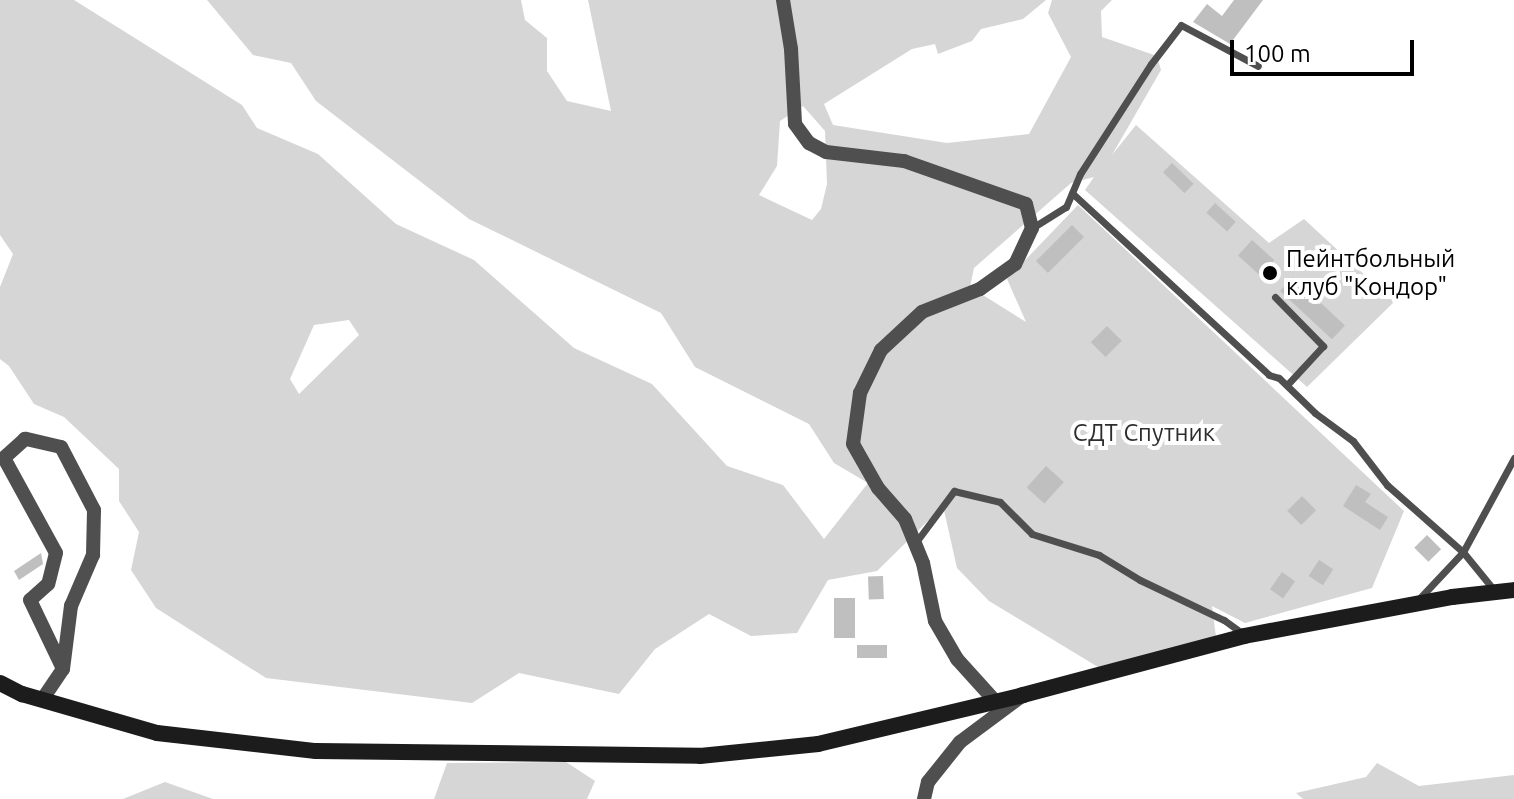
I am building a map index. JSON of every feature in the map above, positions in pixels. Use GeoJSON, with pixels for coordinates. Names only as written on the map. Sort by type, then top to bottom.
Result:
{"type":"FeatureCollection","features":[{"type":"Feature","properties":{"kind":"main road"},"geometry":{"type":"LineString","coordinates":[[0,683],[42,700],[157,733],[316,751],[700,756],[818,744],[1023,695],[1244,636],[1414,604],[1514,590]]}},
{"type":"Feature","properties":{"kind":"street"},"geometry":{"type":"LineString","coordinates":[[783,0],[791,49],[795,124],[809,143],[826,152],[904,161],[1026,204],[1032,228],[1015,264],[980,289],[922,312],[881,350],[860,393],[853,444],[878,488],[905,519],[915,544],[935,621],[957,659],[995,701]]}},
{"type":"Feature","properties":{"kind":"street"},"geometry":{"type":"LineString","coordinates":[[42,700],[63,669],[71,606],[93,555],[94,510],[61,447],[25,439],[4,458],[56,553],[48,584],[30,600],[63,669]]}},
{"type":"Feature","properties":{"kind":"street"},"geometry":{"type":"LineString","coordinates":[[924,799],[928,782],[960,742],[1023,695]]}},
{"type":"Feature","properties":{"kind":"lane"},"geometry":{"type":"LineString","coordinates":[[1032,228],[1066,207],[1080,174],[1143,76],[1181,25],[1258,66]]}},
{"type":"Feature","properties":{"kind":"lane"},"geometry":{"type":"LineString","coordinates":[[1072,193],[1269,375],[1287,385],[1353,441],[1408,506],[1463,552],[1496,592]]}},
{"type":"Feature","properties":{"kind":"lane"},"geometry":{"type":"LineString","coordinates":[[1275,297],[1323,346],[1287,385]]}},
{"type":"Feature","properties":{"kind":"lane"},"geometry":{"type":"LineString","coordinates":[[1414,604],[1463,552],[1514,458]]}},
{"type":"Feature","properties":{"kind":"lane"},"geometry":{"type":"LineString","coordinates":[[915,544],[954,491],[1000,502],[1032,534],[1099,555],[1140,580],[1224,620],[1244,636]]}},
{"type":"Feature","properties":{"kind":"green space","name":"СДТ Спутник"},"geometry":{"type":"Polygon","coordinates":[[[0,0],[74,0],[242,105],[257,128],[318,154],[396,224],[474,260],[574,348],[652,384],[727,466],[783,485],[824,539],[868,483],[834,463],[809,424],[695,367],[661,313],[469,219],[316,101],[291,63],[253,55],[207,0],[521,0],[525,20],[547,38],[547,71],[567,101],[611,111],[588,0],[1046,0],[1023,19],[981,29],[972,41],[938,54],[935,44],[912,49],[824,104],[833,125],[947,143],[1029,134],[1071,57],[1048,13],[1052,0],[1112,0],[1101,11],[1102,37],[1157,56],[1161,70],[1112,155],[1136,125],[1269,243],[1304,219],[1394,302],[1307,387],[1085,190],[1094,177],[1071,183],[974,268],[970,287],[1026,322],[1007,279],[1078,205],[1404,511],[1372,588],[1245,623],[1212,606],[1216,637],[1098,667],[989,601],[957,568],[943,506],[877,571],[828,580],[797,633],[751,636],[709,614],[655,649],[619,694],[519,673],[472,703],[266,678],[156,608],[131,570],[139,532],[119,501],[119,469],[64,417],[34,404],[9,366],[0,359],[0,287],[13,254],[0,235],[0,0]],[[803,106],[780,121],[777,166],[759,195],[812,220],[821,209],[827,184],[825,131],[803,106]],[[349,320],[314,325],[290,379],[299,394],[359,335],[349,320]]]}},
{"type":"Feature","properties":{"kind":"green space"},"geometry":{"type":"Polygon","coordinates":[[[566,762],[595,781],[587,799],[434,799],[447,763],[566,762]]]}},
{"type":"Feature","properties":{"kind":"green space"},"geometry":{"type":"Polygon","coordinates":[[[1377,763],[1419,786],[1514,775],[1514,799],[1303,799],[1296,793],[1366,777],[1377,763]]]}},
{"type":"Feature","properties":{"kind":"green space"},"geometry":{"type":"Polygon","coordinates":[[[165,782],[213,799],[123,799],[165,782]]]}},
{"type":"Feature","properties":{"kind":"building"},"geometry":{"type":"Polygon","coordinates":[[[1234,0],[1263,0],[1230,44],[1193,22],[1207,4],[1222,16],[1234,0]]]}},
{"type":"Feature","properties":{"kind":"building"},"geometry":{"type":"Polygon","coordinates":[[[1172,163],[1194,184],[1185,193],[1163,172],[1172,163]]]}},
{"type":"Feature","properties":{"kind":"building"},"geometry":{"type":"Polygon","coordinates":[[[1215,203],[1236,222],[1227,231],[1206,213],[1215,203]]]}},
{"type":"Feature","properties":{"kind":"building"},"geometry":{"type":"Polygon","coordinates":[[[1072,225],[1084,237],[1048,273],[1036,261],[1072,225]]]}},
{"type":"Feature","properties":{"kind":"building"},"geometry":{"type":"Polygon","coordinates":[[[1252,240],[1274,260],[1260,276],[1238,256],[1252,240]]]}},
{"type":"Feature","properties":{"kind":"building"},"geometry":{"type":"Polygon","coordinates":[[[1293,277],[1345,325],[1332,339],[1280,291],[1293,277]]]}},
{"type":"Feature","properties":{"kind":"building"},"geometry":{"type":"Polygon","coordinates":[[[1107,326],[1122,341],[1106,357],[1091,342],[1107,326]]]}},
{"type":"Feature","properties":{"kind":"building"},"geometry":{"type":"Polygon","coordinates":[[[1046,466],[1064,482],[1044,504],[1027,488],[1046,466]]]}},
{"type":"Feature","properties":{"kind":"building"},"geometry":{"type":"Polygon","coordinates":[[[1356,485],[1371,494],[1365,502],[1388,517],[1380,530],[1343,506],[1356,485]]]}},
{"type":"Feature","properties":{"kind":"building"},"geometry":{"type":"Polygon","coordinates":[[[1302,496],[1316,510],[1301,525],[1287,511],[1302,496]]]}},
{"type":"Feature","properties":{"kind":"building"},"geometry":{"type":"Polygon","coordinates":[[[1427,535],[1441,549],[1428,562],[1414,548],[1427,535]]]}},
{"type":"Feature","properties":{"kind":"building"},"geometry":{"type":"Polygon","coordinates":[[[41,553],[43,564],[19,580],[14,571],[41,553]]]}},
{"type":"Feature","properties":{"kind":"building"},"geometry":{"type":"Polygon","coordinates":[[[1319,560],[1333,569],[1323,585],[1309,576],[1319,560]]]}},
{"type":"Feature","properties":{"kind":"building"},"geometry":{"type":"Polygon","coordinates":[[[1282,572],[1295,581],[1283,598],[1270,589],[1282,572]]]}},
{"type":"Feature","properties":{"kind":"building"},"geometry":{"type":"Polygon","coordinates":[[[883,576],[884,599],[869,600],[868,577],[883,576]]]}},
{"type":"Feature","properties":{"kind":"building"},"geometry":{"type":"Polygon","coordinates":[[[834,598],[855,598],[855,638],[834,638],[834,598]]]}},
{"type":"Feature","properties":{"kind":"building"},"geometry":{"type":"Polygon","coordinates":[[[857,645],[887,645],[887,658],[857,658],[857,645]]]}},
{"type":"Feature","properties":{"kind":"place","name":"Пейнтбольный клуб \"Кондор\""},"geometry":{"type":"Point","coordinates":[1270,273]}}]}
